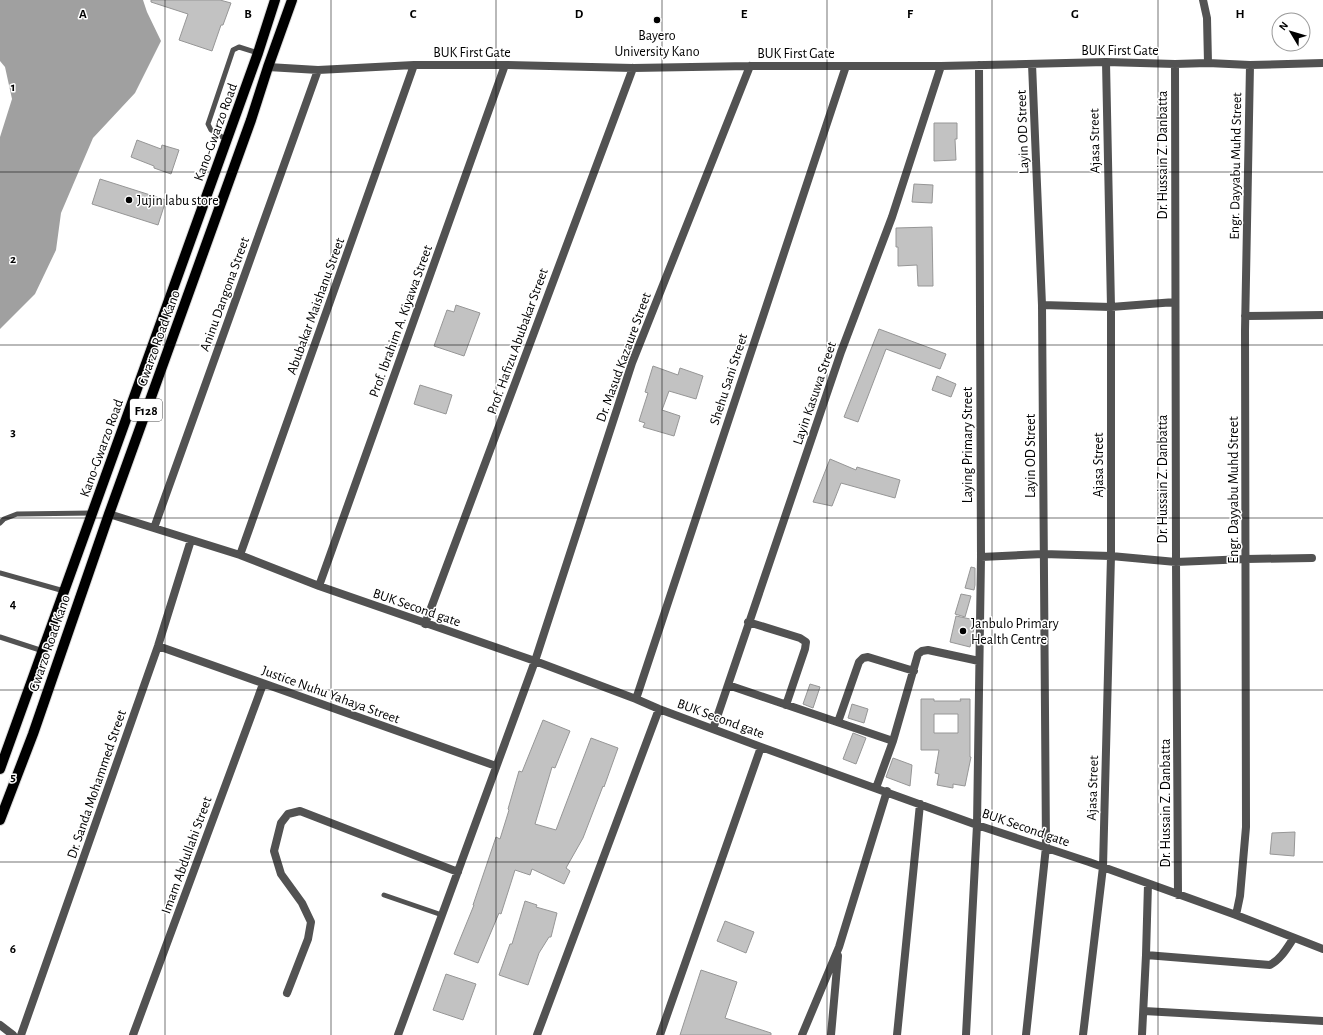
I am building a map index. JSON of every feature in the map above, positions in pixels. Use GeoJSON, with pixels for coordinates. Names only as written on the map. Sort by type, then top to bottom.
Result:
{"type":"FeatureCollection","features":[{"type":"Feature","properties":{"kind":"main road","name":"Kano-Gwarzo Road"},"geometry":{"type":"LineString","coordinates":[[0,769],[258,53],[274,0]]}},
{"type":"Feature","properties":{"kind":"main road","name":"Gwarzo Road Kano"},"geometry":{"type":"LineString","coordinates":[[0,820],[33,734],[109,514],[251,120],[268,66],[292,0]]}},
{"type":"Feature","properties":{"kind":"street"},"geometry":{"type":"LineString","coordinates":[[1203,0],[1207,18],[1208,63]]}},
{"type":"Feature","properties":{"kind":"street","name":"BUK First Gate"},"geometry":{"type":"LineString","coordinates":[[268,66],[318,70],[414,65],[505,65],[633,68],[750,66],[941,66],[1106,62],[1250,65],[1323,63]]}},
{"type":"Feature","properties":{"kind":"street","name":"Ajasa Street"},"geometry":{"type":"LineString","coordinates":[[1083,1035],[1102,867],[1111,556],[1111,307],[1106,62]]}},
{"type":"Feature","properties":{"kind":"street","name":"Layin OD Street"},"geometry":{"type":"LineString","coordinates":[[1026,1035],[1046,847],[1042,305],[1032,64]]}},
{"type":"Feature","properties":{"kind":"street","name":"Dr. Hussain Z. Danbatta"},"geometry":{"type":"LineString","coordinates":[[1175,64],[1178,895]]}},
{"type":"Feature","properties":{"kind":"street","name":"Abubakar Maishanu Street"},"geometry":{"type":"LineString","coordinates":[[240,555],[414,65]]}},
{"type":"Feature","properties":{"kind":"street","name":"Prof. Ibrahim A. Kiyawa Street"},"geometry":{"type":"LineString","coordinates":[[319,586],[505,65]]}},
{"type":"Feature","properties":{"kind":"street","name":"Laying Primary Street"},"geometry":{"type":"LineString","coordinates":[[966,1035],[977,825],[981,557],[979,65]]}},
{"type":"Feature","properties":{"kind":"street","name":"Engr. Dayyabu Muhd Street"},"geometry":{"type":"LineString","coordinates":[[1236,915],[1240,896],[1246,827],[1245,316],[1250,65]]}},
{"type":"Feature","properties":{"kind":"street","name":"Dr. Masud Kazaure Street"},"geometry":{"type":"LineString","coordinates":[[398,1035],[535,661],[632,363],[750,66]]}},
{"type":"Feature","properties":{"kind":"street","name":"Shehu Sani Street"},"geometry":{"type":"LineString","coordinates":[[636,699],[846,66]]}},
{"type":"Feature","properties":{"kind":"street","name":"Layin Kasuwa Street"},"geometry":{"type":"LineString","coordinates":[[713,729],[748,622],[841,352],[892,217],[941,66]]}},
{"type":"Feature","properties":{"kind":"street","name":"Prof. Hafizu Abubakar Street"},"geometry":{"type":"LineString","coordinates":[[425,624],[633,68]]}},
{"type":"Feature","properties":{"kind":"street","name":"Aninu Dangona Street"},"geometry":{"type":"LineString","coordinates":[[154,528],[318,70]]}},
{"type":"Feature","properties":{"kind":"street"},"geometry":{"type":"LineString","coordinates":[[1042,305],[1111,307],[1175,302]]}},
{"type":"Feature","properties":{"kind":"street"},"geometry":{"type":"LineString","coordinates":[[1245,316],[1323,315]]}},
{"type":"Feature","properties":{"kind":"street","name":"BUK Second gate"},"geometry":{"type":"LineString","coordinates":[[109,514],[240,555],[319,586],[535,661],[659,709],[977,825],[1046,847],[1236,915],[1293,939],[1323,949]]}},
{"type":"Feature","properties":{"kind":"street","name":"Dr. Sanda Mohammed Street"},"geometry":{"type":"LineString","coordinates":[[21,1035],[158,646],[192,540]]}},
{"type":"Feature","properties":{"kind":"street"},"geometry":{"type":"LineString","coordinates":[[981,557],[1043,554],[1111,556],[1176,562],[1312,558]]}},
{"type":"Feature","properties":{"kind":"street"},"geometry":{"type":"LineString","coordinates":[[748,622],[800,638],[806,642],[806,649],[786,705]]}},
{"type":"Feature","properties":{"kind":"street","name":"Justice Nuhu Yahaya Street"},"geometry":{"type":"LineString","coordinates":[[158,646],[496,766]]}},
{"type":"Feature","properties":{"kind":"street"},"geometry":{"type":"LineString","coordinates":[[876,788],[893,741],[918,654],[922,651],[928,650],[979,661]]}},
{"type":"Feature","properties":{"kind":"street"},"geometry":{"type":"LineString","coordinates":[[838,722],[859,662],[863,658],[868,658],[914,671]]}},
{"type":"Feature","properties":{"kind":"street","name":"Imam Abdullahi Street"},"geometry":{"type":"LineString","coordinates":[[133,1035],[264,684]]}},
{"type":"Feature","properties":{"kind":"street"},"geometry":{"type":"LineString","coordinates":[[728,685],[893,741]]}},
{"type":"Feature","properties":{"kind":"street"},"geometry":{"type":"LineString","coordinates":[[537,1035],[659,709]]}},
{"type":"Feature","properties":{"kind":"street"},"geometry":{"type":"LineString","coordinates":[[660,1035],[762,747]]}},
{"type":"Feature","properties":{"kind":"street"},"geometry":{"type":"LineString","coordinates":[[802,1035],[839,947],[887,791]]}},
{"type":"Feature","properties":{"kind":"street"},"geometry":{"type":"LineString","coordinates":[[897,1035],[920,804]]}},
{"type":"Feature","properties":{"kind":"street"},"geometry":{"type":"LineString","coordinates":[[288,993],[308,939],[311,922],[302,903],[281,874],[274,852],[281,823],[288,814],[300,811],[458,872]]}},
{"type":"Feature","properties":{"kind":"street"},"geometry":{"type":"LineString","coordinates":[[1142,1035],[1148,884]]}},
{"type":"Feature","properties":{"kind":"street"},"geometry":{"type":"LineString","coordinates":[[1146,955],[1270,964],[1275,962],[1280,957],[1293,939]]}},
{"type":"Feature","properties":{"kind":"street"},"geometry":{"type":"LineString","coordinates":[[831,1035],[839,947]]}},
{"type":"Feature","properties":{"kind":"street"},"geometry":{"type":"LineString","coordinates":[[1144,1011],[1323,1021]]}},
{"type":"Feature","properties":{"kind":"street"},"geometry":{"type":"LineString","coordinates":[[0,1025],[13,1035]]}},
{"type":"Feature","properties":{"kind":"lane"},"geometry":{"type":"LineString","coordinates":[[227,140],[211,130],[208,124],[233,50],[239,46],[258,53]]}},
{"type":"Feature","properties":{"kind":"lane"},"geometry":{"type":"LineString","coordinates":[[0,523],[4,519],[17,514],[92,513]]}},
{"type":"Feature","properties":{"kind":"lane"},"geometry":{"type":"LineString","coordinates":[[0,573],[64,591]]}},
{"type":"Feature","properties":{"kind":"lane"},"geometry":{"type":"LineString","coordinates":[[0,637],[43,651]]}},
{"type":"Feature","properties":{"kind":"lane"},"geometry":{"type":"LineString","coordinates":[[384,895],[442,915]]}},
{"type":"Feature","properties":{"kind":"shaded area"},"geometry":{"type":"Polygon","coordinates":[[[0,0],[143,0],[161,41],[135,93],[93,138],[61,213],[56,250],[35,294],[0,329],[0,137],[12,99],[5,67],[0,61],[0,0]]]}},
{"type":"Feature","properties":{"kind":"building"},"geometry":{"type":"Polygon","coordinates":[[[151,0],[220,0],[231,3],[223,25],[221,25],[212,51],[179,40],[188,14],[151,2],[151,0]]]}},
{"type":"Feature","properties":{"kind":"building"},"geometry":{"type":"Polygon","coordinates":[[[934,123],[957,123],[957,139],[955,139],[956,160],[934,161],[934,123]]]}},
{"type":"Feature","properties":{"kind":"building"},"geometry":{"type":"Polygon","coordinates":[[[137,140],[161,149],[162,145],[179,150],[171,174],[131,157],[137,140]]]}},
{"type":"Feature","properties":{"kind":"building"},"geometry":{"type":"Polygon","coordinates":[[[100,179],[166,200],[158,225],[92,204],[100,179]]]}},
{"type":"Feature","properties":{"kind":"building"},"geometry":{"type":"Polygon","coordinates":[[[914,184],[933,185],[932,203],[912,202],[914,184]]]}},
{"type":"Feature","properties":{"kind":"building"},"geometry":{"type":"Polygon","coordinates":[[[932,227],[933,286],[918,286],[917,265],[898,266],[896,228],[932,227]]]}},
{"type":"Feature","properties":{"kind":"building"},"geometry":{"type":"Polygon","coordinates":[[[456,305],[480,313],[464,356],[434,346],[447,310],[454,312],[456,305]]]}},
{"type":"Feature","properties":{"kind":"building"},"geometry":{"type":"Polygon","coordinates":[[[879,329],[946,354],[940,369],[886,349],[858,422],[844,417],[879,329]]]}},
{"type":"Feature","properties":{"kind":"building"},"geometry":{"type":"Polygon","coordinates":[[[653,366],[678,375],[680,368],[703,376],[696,399],[669,391],[662,410],[680,416],[674,436],[643,427],[645,423],[639,421],[648,393],[645,392],[653,366]]]}},
{"type":"Feature","properties":{"kind":"building"},"geometry":{"type":"Polygon","coordinates":[[[937,376],[956,384],[951,397],[932,390],[937,376]]]}},
{"type":"Feature","properties":{"kind":"building"},"geometry":{"type":"Polygon","coordinates":[[[420,385],[452,395],[446,414],[414,404],[420,385]]]}},
{"type":"Feature","properties":{"kind":"building"},"geometry":{"type":"Polygon","coordinates":[[[830,459],[856,470],[857,467],[900,480],[895,498],[841,483],[832,506],[813,502],[830,459]]]}},
{"type":"Feature","properties":{"kind":"building"},"geometry":{"type":"Polygon","coordinates":[[[971,567],[975,568],[974,590],[965,588],[971,567]]]}},
{"type":"Feature","properties":{"kind":"building"},"geometry":{"type":"Polygon","coordinates":[[[961,594],[971,596],[965,617],[955,614],[961,594]]]}},
{"type":"Feature","properties":{"kind":"building","name":"Janbulo Primary Health Centre"},"geometry":{"type":"Polygon","coordinates":[[[956,616],[975,620],[970,647],[950,642],[956,616]]]}},
{"type":"Feature","properties":{"kind":"building"},"geometry":{"type":"Polygon","coordinates":[[[810,684],[820,687],[813,708],[803,704],[810,684]]]}},
{"type":"Feature","properties":{"kind":"building"},"geometry":{"type":"Polygon","coordinates":[[[921,699],[934,699],[934,701],[961,701],[960,699],[970,699],[971,757],[965,786],[953,784],[953,788],[937,785],[939,774],[935,773],[939,750],[921,750],[921,699]],[[934,714],[934,733],[958,733],[958,714],[934,714]]]}},
{"type":"Feature","properties":{"kind":"building"},"geometry":{"type":"Polygon","coordinates":[[[852,704],[868,709],[864,723],[848,718],[852,704]]]}},
{"type":"Feature","properties":{"kind":"building"},"geometry":{"type":"Polygon","coordinates":[[[543,720],[570,731],[555,768],[552,767],[535,824],[556,830],[591,738],[618,748],[583,838],[566,868],[570,871],[564,884],[532,869],[530,875],[515,870],[501,914],[499,913],[478,963],[454,954],[474,905],[496,837],[500,839],[519,771],[522,772],[543,720]]]}},
{"type":"Feature","properties":{"kind":"building"},"geometry":{"type":"Polygon","coordinates":[[[853,733],[866,738],[856,764],[843,759],[853,733]]]}},
{"type":"Feature","properties":{"kind":"building"},"geometry":{"type":"Polygon","coordinates":[[[893,758],[912,765],[910,786],[886,777],[893,758]]]}},
{"type":"Feature","properties":{"kind":"building"},"geometry":{"type":"Polygon","coordinates":[[[1295,832],[1294,856],[1270,854],[1272,833],[1295,832]]]}},
{"type":"Feature","properties":{"kind":"building"},"geometry":{"type":"Polygon","coordinates":[[[525,901],[537,905],[536,907],[557,913],[551,937],[549,937],[539,953],[528,985],[499,975],[510,944],[512,944],[525,901]]]}},
{"type":"Feature","properties":{"kind":"building"},"geometry":{"type":"Polygon","coordinates":[[[725,921],[754,932],[746,953],[717,941],[725,921]]]}},
{"type":"Feature","properties":{"kind":"building"},"geometry":{"type":"Polygon","coordinates":[[[701,970],[737,982],[725,1018],[771,1033],[771,1035],[680,1035],[701,970]]]}},
{"type":"Feature","properties":{"kind":"building"},"geometry":{"type":"Polygon","coordinates":[[[446,974],[476,984],[463,1020],[433,1010],[446,974]]]}},
{"type":"Feature","properties":{"kind":"place","name":"Bayero University Kano"},"geometry":{"type":"Point","coordinates":[657,20]}},
{"type":"Feature","properties":{"kind":"place","name":"Jujin labu store"},"geometry":{"type":"Point","coordinates":[129,200]}},
{"type":"Feature","properties":{"kind":"place","name":"Janbulo Primary Health Centre"},"geometry":{"type":"Point","coordinates":[963,631]}}]}
